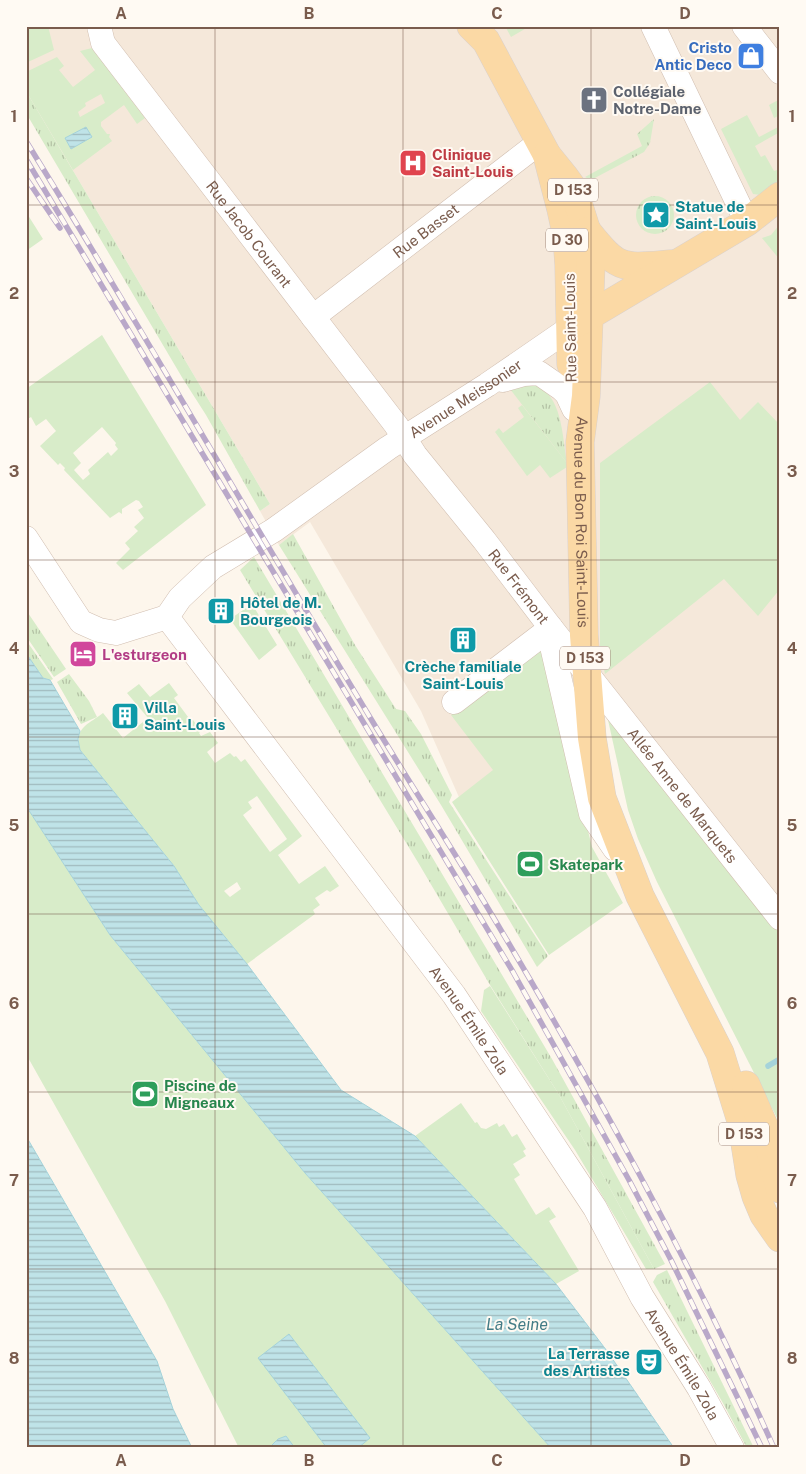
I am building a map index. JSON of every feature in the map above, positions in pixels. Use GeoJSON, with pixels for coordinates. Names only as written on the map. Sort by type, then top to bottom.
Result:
{"type":"FeatureCollection","features":[{"type":"Feature","properties":{"kind":"main road","name":"Rue Saint-Louis"},"geometry":{"type":"LineString","coordinates":[[471,26],[486,41],[543,149],[567,237],[569,265],[580,322],[571,396],[580,442]]}},
{"type":"Feature","properties":{"kind":"main road","name":"Avenue du Bon Roi Saint-Louis"},"geometry":{"type":"LineString","coordinates":[[543,149],[572,187],[583,215],[591,263],[580,322],[586,396],[580,442],[583,626],[592,738],[602,798],[640,896],[720,1053],[742,1124],[750,1175],[756,1196],[764,1215],[780,1238]]}},
{"type":"Feature","properties":{"kind":"main road","name":"Avenue Meissonier"},"geometry":{"type":"LineString","coordinates":[[580,322],[747,222],[780,196]]}},
{"type":"Feature","properties":{"kind":"main road","name":"D 30"},"geometry":{"type":"LineString","coordinates":[[587,231],[606,253],[621,264],[630,267],[676,264]]}},
{"type":"Feature","properties":{"kind":"main road","name":"Avenue du Bon Roi Saint-Louis"},"geometry":{"type":"LineString","coordinates":[[720,1053],[745,1084],[764,1126],[780,1189]]}},
{"type":"Feature","properties":{"kind":"street","name":"Rue Jacob Courant"},"geometry":{"type":"LineString","coordinates":[[99,26],[103,43],[405,438]]}},
{"type":"Feature","properties":{"kind":"street"},"geometry":{"type":"LineString","coordinates":[[744,26],[780,72]]}},
{"type":"Feature","properties":{"kind":"street"},"geometry":{"type":"LineString","coordinates":[[658,28],[747,222]]}},
{"type":"Feature","properties":{"kind":"street","name":"Rue Basset"},"geometry":{"type":"LineString","coordinates":[[313,317],[462,204],[543,149]]}},
{"type":"Feature","properties":{"kind":"street","name":"Avenue Meissonier"},"geometry":{"type":"LineString","coordinates":[[167,617],[180,598],[213,567],[274,530],[388,448],[487,385],[580,322]]}},
{"type":"Feature","properties":{"kind":"street"},"geometry":{"type":"LineString","coordinates":[[487,385],[524,374],[539,373],[567,394],[574,409]]}},
{"type":"Feature","properties":{"kind":"street","name":"Rue Frémont"},"geometry":{"type":"LineString","coordinates":[[405,438],[414,455],[484,540],[551,628],[550,642],[591,814],[629,868]]}},
{"type":"Feature","properties":{"kind":"street"},"geometry":{"type":"LineString","coordinates":[[26,538],[81,622],[99,630],[116,633],[167,617]]}},
{"type":"Feature","properties":{"kind":"street","name":"Avenue Émile Zola"},"geometry":{"type":"LineString","coordinates":[[167,617],[454,995],[595,1208],[631,1278],[700,1388],[732,1448]]}},
{"type":"Feature","properties":{"kind":"street"},"geometry":{"type":"LineString","coordinates":[[454,702],[551,628]]}},
{"type":"Feature","properties":{"kind":"street","name":"Allée Anne de Marquets"},"geometry":{"type":"LineString","coordinates":[[551,628],[780,918]]}},
{"type":"Feature","properties":{"kind":"shaded area"},"geometry":{"type":"Polygon","coordinates":[[[26,26],[780,26],[780,934],[613,722],[543,648],[505,769],[462,804],[421,711],[310,522],[279,545],[260,511],[270,504],[26,91],[26,26]]]}},
{"type":"Feature","properties":{"kind":"green space"},"geometry":{"type":"Polygon","coordinates":[[[26,26],[48,26],[54,50],[28,62],[26,26]]]}},
{"type":"Feature","properties":{"kind":"green space"},"geometry":{"type":"Polygon","coordinates":[[[505,26],[530,26],[511,37],[505,26]]]}},
{"type":"Feature","properties":{"kind":"green space"},"geometry":{"type":"Polygon","coordinates":[[[92,48],[145,118],[137,124],[124,105],[101,122],[101,126],[107,134],[110,134],[109,137],[112,141],[73,170],[26,91],[26,72],[57,57],[64,66],[59,70],[73,87],[95,70],[80,51],[92,48]],[[101,94],[85,103],[86,106],[78,112],[80,117],[105,103],[101,94]]]}},
{"type":"Feature","properties":{"kind":"green space"},"geometry":{"type":"Polygon","coordinates":[[[26,91],[270,504],[260,511],[206,415],[26,113],[26,91]]]}},
{"type":"Feature","properties":{"kind":"green space"},"geometry":{"type":"Polygon","coordinates":[[[780,99],[780,115],[774,118],[769,105],[780,99]]]}},
{"type":"Feature","properties":{"kind":"green space"},"geometry":{"type":"Polygon","coordinates":[[[747,115],[759,137],[780,126],[780,132],[755,146],[761,157],[765,155],[774,171],[780,169],[780,179],[761,195],[753,194],[721,129],[747,115]]]}},
{"type":"Feature","properties":{"kind":"green space"},"geometry":{"type":"Polygon","coordinates":[[[654,119],[650,143],[644,152],[591,180],[585,177],[642,146],[637,134],[654,119]]]}},
{"type":"Feature","properties":{"kind":"green space"},"geometry":{"type":"Polygon","coordinates":[[[655,196],[668,202],[674,215],[668,228],[655,234],[642,228],[636,215],[642,202],[655,196]]]}},
{"type":"Feature","properties":{"kind":"green space"},"geometry":{"type":"Polygon","coordinates":[[[26,212],[43,239],[26,251],[26,212]]]}},
{"type":"Feature","properties":{"kind":"green space"},"geometry":{"type":"Polygon","coordinates":[[[780,224],[780,260],[762,238],[771,235],[780,224]]]}},
{"type":"Feature","properties":{"kind":"green space"},"geometry":{"type":"Polygon","coordinates":[[[102,335],[206,505],[123,570],[116,563],[130,549],[125,543],[138,531],[134,527],[144,518],[138,510],[143,507],[136,500],[122,509],[122,514],[119,512],[110,518],[64,470],[65,468],[60,463],[58,465],[40,446],[56,431],[46,419],[36,426],[31,417],[26,420],[26,389],[102,335]],[[102,427],[73,453],[81,463],[74,470],[83,480],[90,474],[88,470],[108,452],[111,456],[118,449],[115,445],[116,443],[102,427]]]}},
{"type":"Feature","properties":{"kind":"green space"},"geometry":{"type":"Polygon","coordinates":[[[710,382],[740,420],[758,402],[780,425],[780,589],[758,616],[724,579],[605,674],[600,650],[600,463],[710,382]]]}},
{"type":"Feature","properties":{"kind":"green space"},"geometry":{"type":"Polygon","coordinates":[[[533,384],[543,389],[556,406],[562,429],[567,463],[510,389],[533,384]]]}},
{"type":"Feature","properties":{"kind":"green space"},"geometry":{"type":"Polygon","coordinates":[[[522,405],[567,463],[567,467],[550,478],[540,465],[527,476],[495,432],[499,428],[503,433],[524,417],[518,408],[522,405]]]}},
{"type":"Feature","properties":{"kind":"green space"},"geometry":{"type":"Polygon","coordinates":[[[293,534],[355,645],[396,709],[405,711],[421,734],[452,795],[449,802],[548,956],[537,967],[441,805],[279,545],[293,534]]]}},
{"type":"Feature","properties":{"kind":"green space"},"geometry":{"type":"Polygon","coordinates":[[[254,557],[552,1059],[665,1264],[654,1269],[558,1093],[490,985],[419,864],[240,570],[254,557]]]}},
{"type":"Feature","properties":{"kind":"green space"},"geometry":{"type":"Polygon","coordinates":[[[252,604],[277,645],[259,660],[230,619],[252,604]]]}},
{"type":"Feature","properties":{"kind":"green space"},"geometry":{"type":"Polygon","coordinates":[[[26,610],[66,669],[54,677],[26,636],[26,610]]]}},
{"type":"Feature","properties":{"kind":"green space"},"geometry":{"type":"Polygon","coordinates":[[[26,640],[53,679],[43,678],[26,653],[26,640]]]}},
{"type":"Feature","properties":{"kind":"green space"},"geometry":{"type":"Polygon","coordinates":[[[543,648],[592,847],[623,903],[549,955],[452,802],[493,770],[451,715],[543,648]]]}},
{"type":"Feature","properties":{"kind":"green space"},"geometry":{"type":"Polygon","coordinates":[[[69,674],[89,701],[97,717],[81,724],[57,682],[69,674]]]}},
{"type":"Feature","properties":{"kind":"green space"},"geometry":{"type":"Polygon","coordinates":[[[169,683],[178,695],[174,698],[201,731],[199,733],[201,736],[210,732],[218,743],[207,752],[215,763],[230,753],[241,762],[245,759],[302,836],[278,855],[299,884],[325,866],[339,886],[330,892],[327,890],[315,898],[320,905],[313,910],[315,914],[247,964],[199,905],[174,866],[80,750],[79,736],[83,728],[103,713],[123,738],[148,718],[127,693],[139,684],[150,697],[169,683]],[[257,796],[248,802],[252,808],[243,815],[270,852],[287,839],[257,796]],[[237,882],[224,891],[230,897],[241,889],[237,882]]]}},
{"type":"Feature","properties":{"kind":"green space"},"geometry":{"type":"Polygon","coordinates":[[[608,720],[613,722],[780,934],[780,1124],[657,882],[638,839],[628,810],[608,720]]]}},
{"type":"Feature","properties":{"kind":"green space","name":"Piscine de Migneaux"},"geometry":{"type":"Polygon","coordinates":[[[26,806],[110,935],[305,1173],[551,1448],[239,1448],[165,1301],[26,1054],[26,806]]]}},
{"type":"Feature","properties":{"kind":"green space"},"geometry":{"type":"Polygon","coordinates":[[[490,986],[558,1093],[654,1269],[646,1269],[575,1150],[481,1011],[484,990],[490,986]]]}},
{"type":"Feature","properties":{"kind":"green space"},"geometry":{"type":"Polygon","coordinates":[[[461,1103],[475,1123],[477,1122],[481,1128],[486,1129],[497,1123],[499,1127],[504,1124],[512,1137],[517,1134],[526,1149],[523,1151],[526,1156],[513,1164],[520,1175],[514,1179],[536,1215],[549,1207],[556,1217],[549,1221],[579,1271],[556,1284],[415,1136],[461,1103]]]}},
{"type":"Feature","properties":{"kind":"green space"},"geometry":{"type":"Polygon","coordinates":[[[667,1270],[754,1448],[747,1448],[653,1282],[657,1275],[667,1270]]]}},
{"type":"Feature","properties":{"kind":"water"},"geometry":{"type":"Polygon","coordinates":[[[86,127],[92,137],[71,149],[65,138],[86,127]]]}},
{"type":"Feature","properties":{"kind":"water","name":"La Seine"},"geometry":{"type":"Polygon","coordinates":[[[26,653],[43,678],[50,680],[80,731],[78,739],[80,750],[174,866],[199,905],[247,964],[341,1090],[415,1136],[556,1284],[607,1351],[674,1448],[551,1448],[305,1173],[110,935],[26,806],[26,653]]]}},
{"type":"Feature","properties":{"kind":"water"},"geometry":{"type":"Polygon","coordinates":[[[26,1136],[157,1361],[173,1409],[192,1448],[26,1448],[26,1136]]]}},
{"type":"Feature","properties":{"kind":"water"},"geometry":{"type":"Polygon","coordinates":[[[289,1334],[370,1438],[358,1448],[327,1448],[258,1358],[289,1334]]]}},
{"type":"Feature","properties":{"kind":"water"},"geometry":{"type":"Polygon","coordinates":[[[286,1436],[295,1448],[269,1448],[278,1439],[286,1436]]]}},
{"type":"Feature","properties":{"kind":"waterway"},"geometry":{"type":"LineString","coordinates":[[768,1066],[780,1059]]}},
{"type":"Feature","properties":{"kind":"railway"},"geometry":{"type":"LineString","coordinates":[[26,141],[371,719],[483,900],[600,1101],[673,1238],[742,1377],[774,1448]]}},
{"type":"Feature","properties":{"kind":"railway"},"geometry":{"type":"LineString","coordinates":[[26,159],[513,972],[629,1180],[671,1260],[762,1448]]}},
{"type":"Feature","properties":{"kind":"railway"},"geometry":{"type":"LineString","coordinates":[[26,178],[60,228]]}},
{"type":"Feature","properties":{"kind":"place","name":"Cristo Antic Deco"},"geometry":{"type":"Point","coordinates":[751,56]}},
{"type":"Feature","properties":{"kind":"place","name":"Collégiale Notre-Dame"},"geometry":{"type":"Point","coordinates":[594,100]}},
{"type":"Feature","properties":{"kind":"place","name":"Clinique Saint-Louis"},"geometry":{"type":"Point","coordinates":[413,163]}},
{"type":"Feature","properties":{"kind":"place","name":"Statue de Saint-Louis"},"geometry":{"type":"Point","coordinates":[656,215]}},
{"type":"Feature","properties":{"kind":"place","name":"Hôtel de M. Bourgeois"},"geometry":{"type":"Point","coordinates":[221,611]}},
{"type":"Feature","properties":{"kind":"place","name":"Crèche familiale Saint-Louis"},"geometry":{"type":"Point","coordinates":[463,640]}},
{"type":"Feature","properties":{"kind":"place","name":"L'esturgeon"},"geometry":{"type":"Point","coordinates":[83,654]}},
{"type":"Feature","properties":{"kind":"place","name":"Villa Saint-Louis"},"geometry":{"type":"Point","coordinates":[125,716]}},
{"type":"Feature","properties":{"kind":"place","name":"Skatepark"},"geometry":{"type":"Point","coordinates":[530,864]}},
{"type":"Feature","properties":{"kind":"place","name":"Piscine de Migneaux"},"geometry":{"type":"Point","coordinates":[145,1094]}},
{"type":"Feature","properties":{"kind":"place","name":"La Terrasse des Artistes"},"geometry":{"type":"Point","coordinates":[649,1362]}}]}
